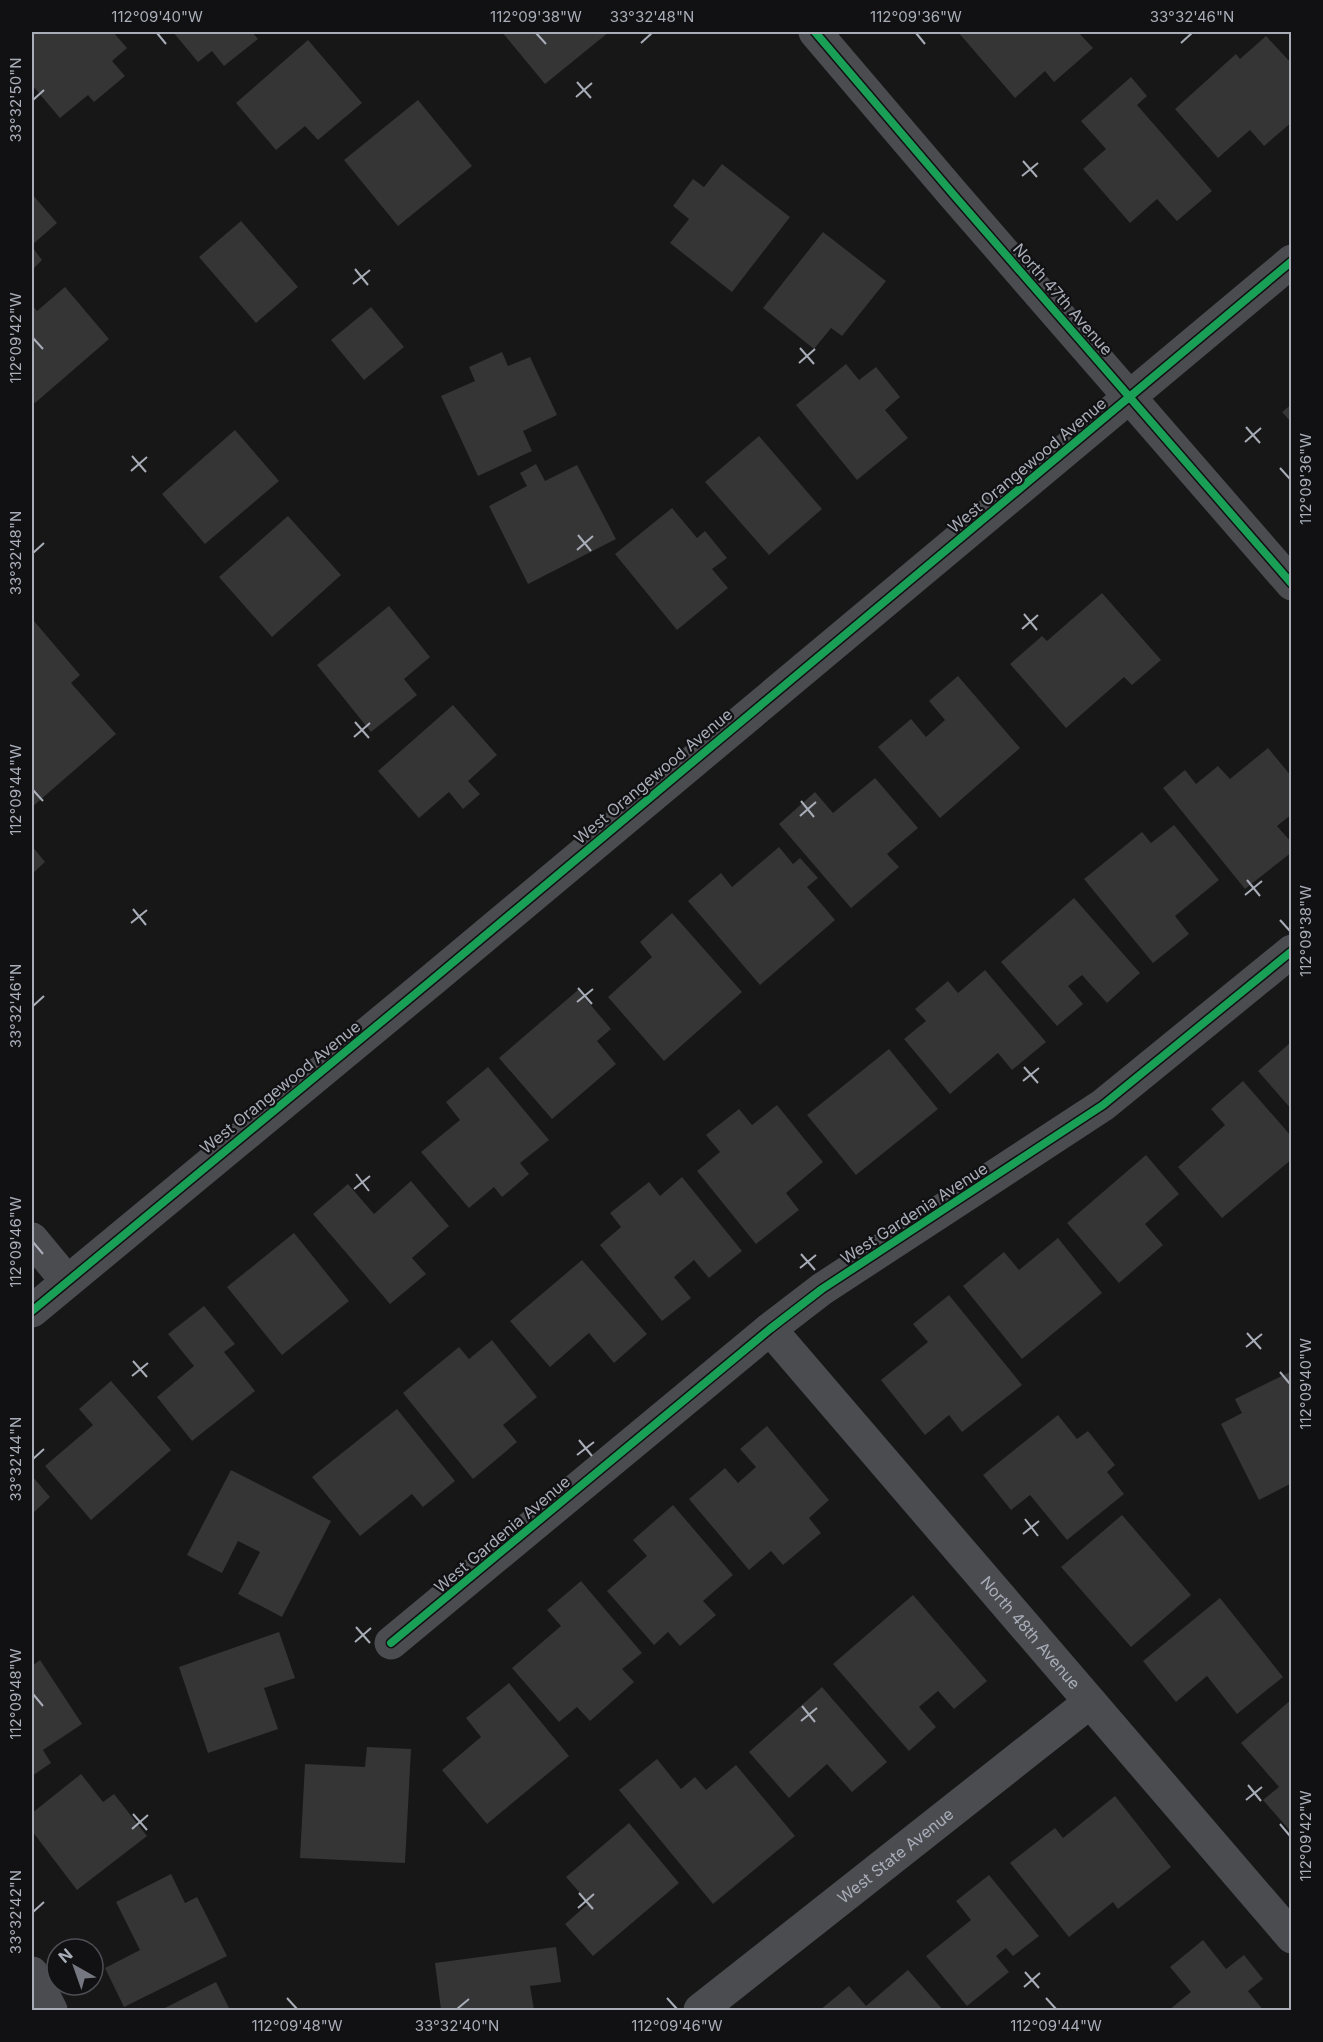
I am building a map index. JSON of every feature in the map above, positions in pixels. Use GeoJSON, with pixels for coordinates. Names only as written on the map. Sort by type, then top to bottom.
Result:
{"type":"FeatureCollection","features":[{"type":"Feature","properties":{"kind":"street","name":"North 47th Avenue"},"geometry":{"type":"LineString","coordinates":[[815,32],[952,194],[1292,584]]}},
{"type":"Feature","properties":{"kind":"street","name":"West Orangewood Avenue"},"geometry":{"type":"LineString","coordinates":[[32,1311],[66,1280],[432,980],[1292,261]]}},
{"type":"Feature","properties":{"kind":"street","name":"West Gardenia Avenue"},"geometry":{"type":"LineString","coordinates":[[391,1643],[822,1288],[1103,1106],[1292,951]]}},
{"type":"Feature","properties":{"kind":"street"},"geometry":{"type":"LineString","coordinates":[[32,1239],[66,1280]]}},
{"type":"Feature","properties":{"kind":"street","name":"North 48th Avenue"},"geometry":{"type":"LineString","coordinates":[[770,1329],[1292,1937]]}},
{"type":"Feature","properties":{"kind":"street","name":"West State Avenue"},"geometry":{"type":"LineString","coordinates":[[700,2010],[1090,1702]]}},
{"type":"Feature","properties":{"kind":"street"},"geometry":{"type":"LineString","coordinates":[[32,1973],[51,2010]]}},
{"type":"Feature","properties":{"kind":"building"},"geometry":{"type":"Polygon","coordinates":[[[32,32],[113,32],[127,48],[112,61],[125,76],[94,102],[88,95],[60,118],[32,85],[32,32]]]}},
{"type":"Feature","properties":{"kind":"building"},"geometry":{"type":"Polygon","coordinates":[[[173,32],[252,32],[258,39],[224,66],[212,51],[198,62],[173,32]]]}},
{"type":"Feature","properties":{"kind":"building"},"geometry":{"type":"Polygon","coordinates":[[[502,32],[609,32],[545,84],[502,32]]]}},
{"type":"Feature","properties":{"kind":"building"},"geometry":{"type":"Polygon","coordinates":[[[958,32],[1078,32],[1093,48],[1054,82],[1045,71],[1015,98],[958,32]]]}},
{"type":"Feature","properties":{"kind":"building"},"geometry":{"type":"Polygon","coordinates":[[[1266,36],[1292,64],[1292,122],[1264,146],[1250,130],[1218,158],[1175,109],[1236,54],[1240,59],[1266,36]]]}},
{"type":"Feature","properties":{"kind":"building"},"geometry":{"type":"Polygon","coordinates":[[[308,40],[362,103],[318,140],[305,126],[276,150],[236,103],[308,40]]]}},
{"type":"Feature","properties":{"kind":"building"},"geometry":{"type":"Polygon","coordinates":[[[1131,77],[1147,96],[1137,105],[1212,191],[1177,221],[1157,199],[1130,223],[1083,169],[1106,149],[1081,121],[1131,77]]]}},
{"type":"Feature","properties":{"kind":"building"},"geometry":{"type":"Polygon","coordinates":[[[418,100],[472,166],[398,226],[344,160],[418,100]]]}},
{"type":"Feature","properties":{"kind":"building"},"geometry":{"type":"Polygon","coordinates":[[[722,164],[790,217],[732,292],[670,243],[689,219],[673,206],[693,179],[704,187],[722,164]]]}},
{"type":"Feature","properties":{"kind":"building"},"geometry":{"type":"Polygon","coordinates":[[[32,194],[57,223],[32,245],[32,194]]]}},
{"type":"Feature","properties":{"kind":"building"},"geometry":{"type":"Polygon","coordinates":[[[241,221],[298,287],[256,323],[199,257],[241,221]]]}},
{"type":"Feature","properties":{"kind":"building"},"geometry":{"type":"Polygon","coordinates":[[[823,232],[886,281],[842,336],[831,328],[814,349],[763,308],[823,232]]]}},
{"type":"Feature","properties":{"kind":"building"},"geometry":{"type":"Polygon","coordinates":[[[32,247],[42,260],[32,270],[32,247]]]}},
{"type":"Feature","properties":{"kind":"building"},"geometry":{"type":"Polygon","coordinates":[[[65,287],[109,339],[35,403],[32,399],[32,305],[37,311],[65,287]]]}},
{"type":"Feature","properties":{"kind":"building"},"geometry":{"type":"Polygon","coordinates":[[[371,307],[404,347],[364,380],[331,340],[371,307]]]}},
{"type":"Feature","properties":{"kind":"building"},"geometry":{"type":"Polygon","coordinates":[[[502,352],[508,366],[530,357],[557,415],[523,431],[532,451],[478,476],[441,396],[475,381],[469,367],[502,352]]]}},
{"type":"Feature","properties":{"kind":"building"},"geometry":{"type":"Polygon","coordinates":[[[846,364],[859,380],[876,367],[900,397],[885,410],[908,438],[857,480],[796,405],[846,364]]]}},
{"type":"Feature","properties":{"kind":"building"},"geometry":{"type":"Polygon","coordinates":[[[1292,404],[1292,423],[1282,412],[1292,404]]]}},
{"type":"Feature","properties":{"kind":"building"},"geometry":{"type":"Polygon","coordinates":[[[235,430],[279,481],[205,544],[162,494],[235,430]]]}},
{"type":"Feature","properties":{"kind":"building"},"geometry":{"type":"Polygon","coordinates":[[[759,436],[822,509],[769,555],[705,482],[759,436]]]}},
{"type":"Feature","properties":{"kind":"building"},"geometry":{"type":"Polygon","coordinates":[[[536,464],[545,481],[577,465],[616,539],[528,584],[489,506],[527,486],[520,473],[536,464]]]}},
{"type":"Feature","properties":{"kind":"building"},"geometry":{"type":"Polygon","coordinates":[[[672,508],[697,538],[705,531],[727,558],[712,569],[728,588],[677,630],[615,554],[672,508]]]}},
{"type":"Feature","properties":{"kind":"building"},"geometry":{"type":"Polygon","coordinates":[[[288,516],[341,575],[272,637],[219,577],[288,516]]]}},
{"type":"Feature","properties":{"kind":"building"},"geometry":{"type":"Polygon","coordinates":[[[1102,593],[1161,660],[1132,685],[1124,677],[1066,728],[1010,664],[1042,636],[1047,641],[1102,593]]]}},
{"type":"Feature","properties":{"kind":"building"},"geometry":{"type":"Polygon","coordinates":[[[389,606],[430,657],[404,679],[417,695],[371,732],[317,665],[389,606]]]}},
{"type":"Feature","properties":{"kind":"building"},"geometry":{"type":"Polygon","coordinates":[[[34,621],[80,675],[71,683],[116,734],[32,807],[32,623],[34,621]]]}},
{"type":"Feature","properties":{"kind":"building"},"geometry":{"type":"Polygon","coordinates":[[[958,676],[1020,748],[940,818],[878,747],[911,719],[926,737],[945,720],[929,701],[958,676]]]}},
{"type":"Feature","properties":{"kind":"building"},"geometry":{"type":"Polygon","coordinates":[[[453,705],[497,755],[468,781],[480,794],[463,809],[449,792],[419,818],[378,771],[453,705]]]}},
{"type":"Feature","properties":{"kind":"building"},"geometry":{"type":"Polygon","coordinates":[[[1268,748],[1292,777],[1292,814],[1277,826],[1292,843],[1292,852],[1245,889],[1163,788],[1185,770],[1196,784],[1218,766],[1230,779],[1268,748]]]}},
{"type":"Feature","properties":{"kind":"building"},"geometry":{"type":"Polygon","coordinates":[[[875,778],[918,828],[887,854],[899,867],[851,908],[779,824],[815,792],[833,813],[875,778]]]}},
{"type":"Feature","properties":{"kind":"building"},"geometry":{"type":"Polygon","coordinates":[[[1174,825],[1219,880],[1175,916],[1189,934],[1153,963],[1084,879],[1142,832],[1151,843],[1174,825]]]}},
{"type":"Feature","properties":{"kind":"building"},"geometry":{"type":"Polygon","coordinates":[[[32,846],[45,862],[32,874],[32,846]]]}},
{"type":"Feature","properties":{"kind":"building"},"geometry":{"type":"Polygon","coordinates":[[[779,847],[793,864],[800,858],[818,878],[807,887],[835,920],[760,985],[688,901],[721,873],[732,887],[779,847]]]}},
{"type":"Feature","properties":{"kind":"building"},"geometry":{"type":"Polygon","coordinates":[[[1074,898],[1140,973],[1107,1003],[1082,975],[1068,986],[1083,1004],[1057,1026],[1001,962],[1074,898]]]}},
{"type":"Feature","properties":{"kind":"building"},"geometry":{"type":"Polygon","coordinates":[[[672,913],[742,992],[664,1061],[608,997],[652,957],[640,942],[672,913]]]}},
{"type":"Feature","properties":{"kind":"building"},"geometry":{"type":"Polygon","coordinates":[[[985,970],[1046,1042],[1012,1070],[998,1053],[950,1094],[904,1039],[926,1021],[915,1009],[948,981],[958,993],[985,970]]]}},
{"type":"Feature","properties":{"kind":"building"},"geometry":{"type":"Polygon","coordinates":[[[578,990],[611,1029],[597,1041],[616,1064],[552,1119],[499,1058],[578,990]]]}},
{"type":"Feature","properties":{"kind":"building"},"geometry":{"type":"Polygon","coordinates":[[[1290,1043],[1292,1045],[1292,1110],[1258,1071],[1290,1043]]]}},
{"type":"Feature","properties":{"kind":"building"},"geometry":{"type":"Polygon","coordinates":[[[889,1049],[938,1109],[856,1175],[807,1115],[889,1049]]]}},
{"type":"Feature","properties":{"kind":"building"},"geometry":{"type":"Polygon","coordinates":[[[488,1067],[549,1140],[520,1163],[529,1174],[502,1197],[494,1187],[469,1208],[421,1152],[460,1120],[446,1102],[488,1067]]]}},
{"type":"Feature","properties":{"kind":"building"},"geometry":{"type":"Polygon","coordinates":[[[1243,1081],[1292,1137],[1292,1159],[1222,1218],[1178,1167],[1225,1125],[1211,1109],[1243,1081]]]}},
{"type":"Feature","properties":{"kind":"building"},"geometry":{"type":"Polygon","coordinates":[[[777,1105],[823,1162],[786,1193],[799,1210],[756,1244],[697,1171],[720,1152],[706,1135],[739,1109],[752,1125],[777,1105]]]}},
{"type":"Feature","properties":{"kind":"building"},"geometry":{"type":"Polygon","coordinates":[[[1146,1155],[1179,1194],[1145,1224],[1163,1245],[1119,1283],[1067,1223],[1146,1155]]]}},
{"type":"Feature","properties":{"kind":"building"},"geometry":{"type":"Polygon","coordinates":[[[682,1177],[742,1251],[709,1278],[694,1260],[674,1277],[691,1298],[662,1321],[600,1245],[621,1227],[610,1213],[649,1182],[660,1196],[682,1177]]]}},
{"type":"Feature","properties":{"kind":"building"},"geometry":{"type":"Polygon","coordinates":[[[411,1181],[449,1226],[412,1258],[426,1274],[390,1304],[313,1214],[348,1184],[374,1214],[411,1181]]]}},
{"type":"Feature","properties":{"kind":"building"},"geometry":{"type":"Polygon","coordinates":[[[294,1233],[349,1301],[282,1355],[227,1287],[294,1233]]]}},
{"type":"Feature","properties":{"kind":"building"},"geometry":{"type":"Polygon","coordinates":[[[1058,1238],[1102,1293],[1022,1359],[963,1286],[1004,1252],[1019,1270],[1058,1238]]]}},
{"type":"Feature","properties":{"kind":"building"},"geometry":{"type":"Polygon","coordinates":[[[582,1260],[647,1334],[614,1363],[589,1333],[550,1367],[510,1321],[582,1260]]]}},
{"type":"Feature","properties":{"kind":"building"},"geometry":{"type":"Polygon","coordinates":[[[949,1295],[1022,1385],[962,1432],[949,1415],[925,1435],[881,1380],[928,1342],[913,1324],[949,1295]]]}},
{"type":"Feature","properties":{"kind":"building"},"geometry":{"type":"Polygon","coordinates":[[[204,1306],[235,1344],[224,1352],[255,1391],[192,1441],[157,1397],[194,1366],[168,1334],[204,1306]]]}},
{"type":"Feature","properties":{"kind":"building"},"geometry":{"type":"Polygon","coordinates":[[[492,1340],[537,1397],[503,1425],[517,1442],[473,1479],[403,1393],[459,1347],[469,1359],[492,1340]]]}},
{"type":"Feature","properties":{"kind":"building"},"geometry":{"type":"Polygon","coordinates":[[[1292,1371],[1292,1483],[1259,1500],[1221,1424],[1242,1413],[1235,1399],[1292,1371]]]}},
{"type":"Feature","properties":{"kind":"building"},"geometry":{"type":"Polygon","coordinates":[[[111,1381],[171,1450],[91,1520],[45,1466],[93,1425],[79,1409],[111,1381]]]}},
{"type":"Feature","properties":{"kind":"building"},"geometry":{"type":"Polygon","coordinates":[[[397,1409],[455,1481],[423,1507],[412,1494],[360,1536],[312,1477],[397,1409]]]}},
{"type":"Feature","properties":{"kind":"building"},"geometry":{"type":"Polygon","coordinates":[[[1058,1415],[1077,1439],[1088,1431],[1115,1465],[1107,1472],[1124,1494],[1067,1540],[1030,1495],[1011,1510],[983,1475],[1058,1415]]]}},
{"type":"Feature","properties":{"kind":"building"},"geometry":{"type":"Polygon","coordinates":[[[767,1426],[829,1500],[809,1518],[821,1533],[783,1565],[771,1551],[749,1570],[689,1499],[725,1468],[738,1483],[756,1467],[740,1449],[767,1426]]]}},
{"type":"Feature","properties":{"kind":"building"},"geometry":{"type":"Polygon","coordinates":[[[231,1470],[331,1521],[282,1617],[238,1594],[260,1552],[238,1541],[222,1573],[187,1555],[231,1470]]]}},
{"type":"Feature","properties":{"kind":"building"},"geometry":{"type":"Polygon","coordinates":[[[32,1476],[50,1497],[32,1514],[32,1476]]]}},
{"type":"Feature","properties":{"kind":"building"},"geometry":{"type":"Polygon","coordinates":[[[673,1505],[733,1575],[703,1601],[716,1615],[680,1646],[668,1632],[654,1645],[607,1591],[647,1556],[633,1540],[673,1505]]]}},
{"type":"Feature","properties":{"kind":"building"},"geometry":{"type":"Polygon","coordinates":[[[1122,1515],[1191,1595],[1131,1647],[1061,1567],[1122,1515]]]}},
{"type":"Feature","properties":{"kind":"building"},"geometry":{"type":"Polygon","coordinates":[[[581,1581],[642,1653],[622,1669],[634,1682],[590,1721],[577,1707],[559,1722],[512,1668],[561,1626],[547,1610],[581,1581]]]}},
{"type":"Feature","properties":{"kind":"building"},"geometry":{"type":"Polygon","coordinates":[[[913,1595],[987,1681],[954,1709],[938,1691],[919,1707],[936,1727],[909,1751],[833,1664],[913,1595]]]}},
{"type":"Feature","properties":{"kind":"building"},"geometry":{"type":"Polygon","coordinates":[[[1220,1598],[1283,1677],[1237,1714],[1207,1676],[1176,1702],[1143,1661],[1220,1598]]]}},
{"type":"Feature","properties":{"kind":"building"},"geometry":{"type":"Polygon","coordinates":[[[279,1632],[295,1678],[264,1688],[278,1729],[208,1753],[179,1667],[279,1632]]]}},
{"type":"Feature","properties":{"kind":"building"},"geometry":{"type":"Polygon","coordinates":[[[40,1660],[82,1724],[43,1750],[51,1763],[32,1776],[32,1666],[40,1660]]]}},
{"type":"Feature","properties":{"kind":"building"},"geometry":{"type":"Polygon","coordinates":[[[509,1683],[569,1756],[487,1824],[442,1770],[481,1737],[466,1718],[509,1683]]]}},
{"type":"Feature","properties":{"kind":"building"},"geometry":{"type":"Polygon","coordinates":[[[822,1687],[887,1762],[852,1792],[827,1764],[789,1798],[749,1752],[822,1687]]]}},
{"type":"Feature","properties":{"kind":"building"},"geometry":{"type":"Polygon","coordinates":[[[1292,1699],[1292,1833],[1263,1800],[1279,1787],[1241,1743],[1292,1699]]]}},
{"type":"Feature","properties":{"kind":"building"},"geometry":{"type":"Polygon","coordinates":[[[367,1747],[411,1749],[405,1863],[300,1858],[305,1764],[365,1767],[367,1747]]]}},
{"type":"Feature","properties":{"kind":"building"},"geometry":{"type":"Polygon","coordinates":[[[657,1759],[681,1789],[695,1777],[706,1790],[736,1765],[795,1836],[713,1904],[619,1790],[657,1759]]]}},
{"type":"Feature","properties":{"kind":"building"},"geometry":{"type":"Polygon","coordinates":[[[81,1774],[103,1802],[114,1794],[147,1836],[77,1890],[32,1831],[32,1813],[81,1774]]]}},
{"type":"Feature","properties":{"kind":"building"},"geometry":{"type":"Polygon","coordinates":[[[1115,1796],[1171,1867],[1118,1909],[1113,1902],[1069,1937],[1010,1863],[1055,1828],[1063,1838],[1115,1796]]]}},
{"type":"Feature","properties":{"kind":"building"},"geometry":{"type":"Polygon","coordinates":[[[629,1823],[679,1883],[593,1956],[565,1924],[589,1903],[566,1877],[629,1823]]]}},
{"type":"Feature","properties":{"kind":"building"},"geometry":{"type":"Polygon","coordinates":[[[171,1874],[185,1903],[197,1897],[227,1956],[124,2007],[105,1968],[140,1950],[116,1902],[171,1874]]]}},
{"type":"Feature","properties":{"kind":"building"},"geometry":{"type":"Polygon","coordinates":[[[989,1875],[1039,1936],[1013,1956],[1006,1948],[996,1956],[1009,1972],[967,2006],[926,1956],[971,1920],[956,1901],[989,1875]]]}},
{"type":"Feature","properties":{"kind":"building"},"geometry":{"type":"Polygon","coordinates":[[[1203,1940],[1226,1969],[1244,1955],[1263,1979],[1248,1991],[1263,2010],[1169,2010],[1191,1992],[1170,1967],[1203,1940]]]}},
{"type":"Feature","properties":{"kind":"building"},"geometry":{"type":"Polygon","coordinates":[[[556,1947],[561,1982],[530,1986],[534,2010],[441,2010],[435,1963],[556,1947]]]}},
{"type":"Feature","properties":{"kind":"building"},"geometry":{"type":"Polygon","coordinates":[[[908,1970],[943,2010],[820,2010],[849,1986],[866,2006],[908,1970]]]}},
{"type":"Feature","properties":{"kind":"building"},"geometry":{"type":"Polygon","coordinates":[[[216,1982],[230,2010],[161,2010],[216,1982]]]}},
{"type":"Feature","properties":{"kind":"cycle path"},"geometry":{"type":"LineString","coordinates":[[815,32],[1292,584]]}},
{"type":"Feature","properties":{"kind":"cycle path"},"geometry":{"type":"LineString","coordinates":[[32,1311],[1292,261]]}},
{"type":"Feature","properties":{"kind":"cycle path"},"geometry":{"type":"LineString","coordinates":[[391,1643],[770,1329],[822,1289],[1103,1105],[1292,951]]}}]}
